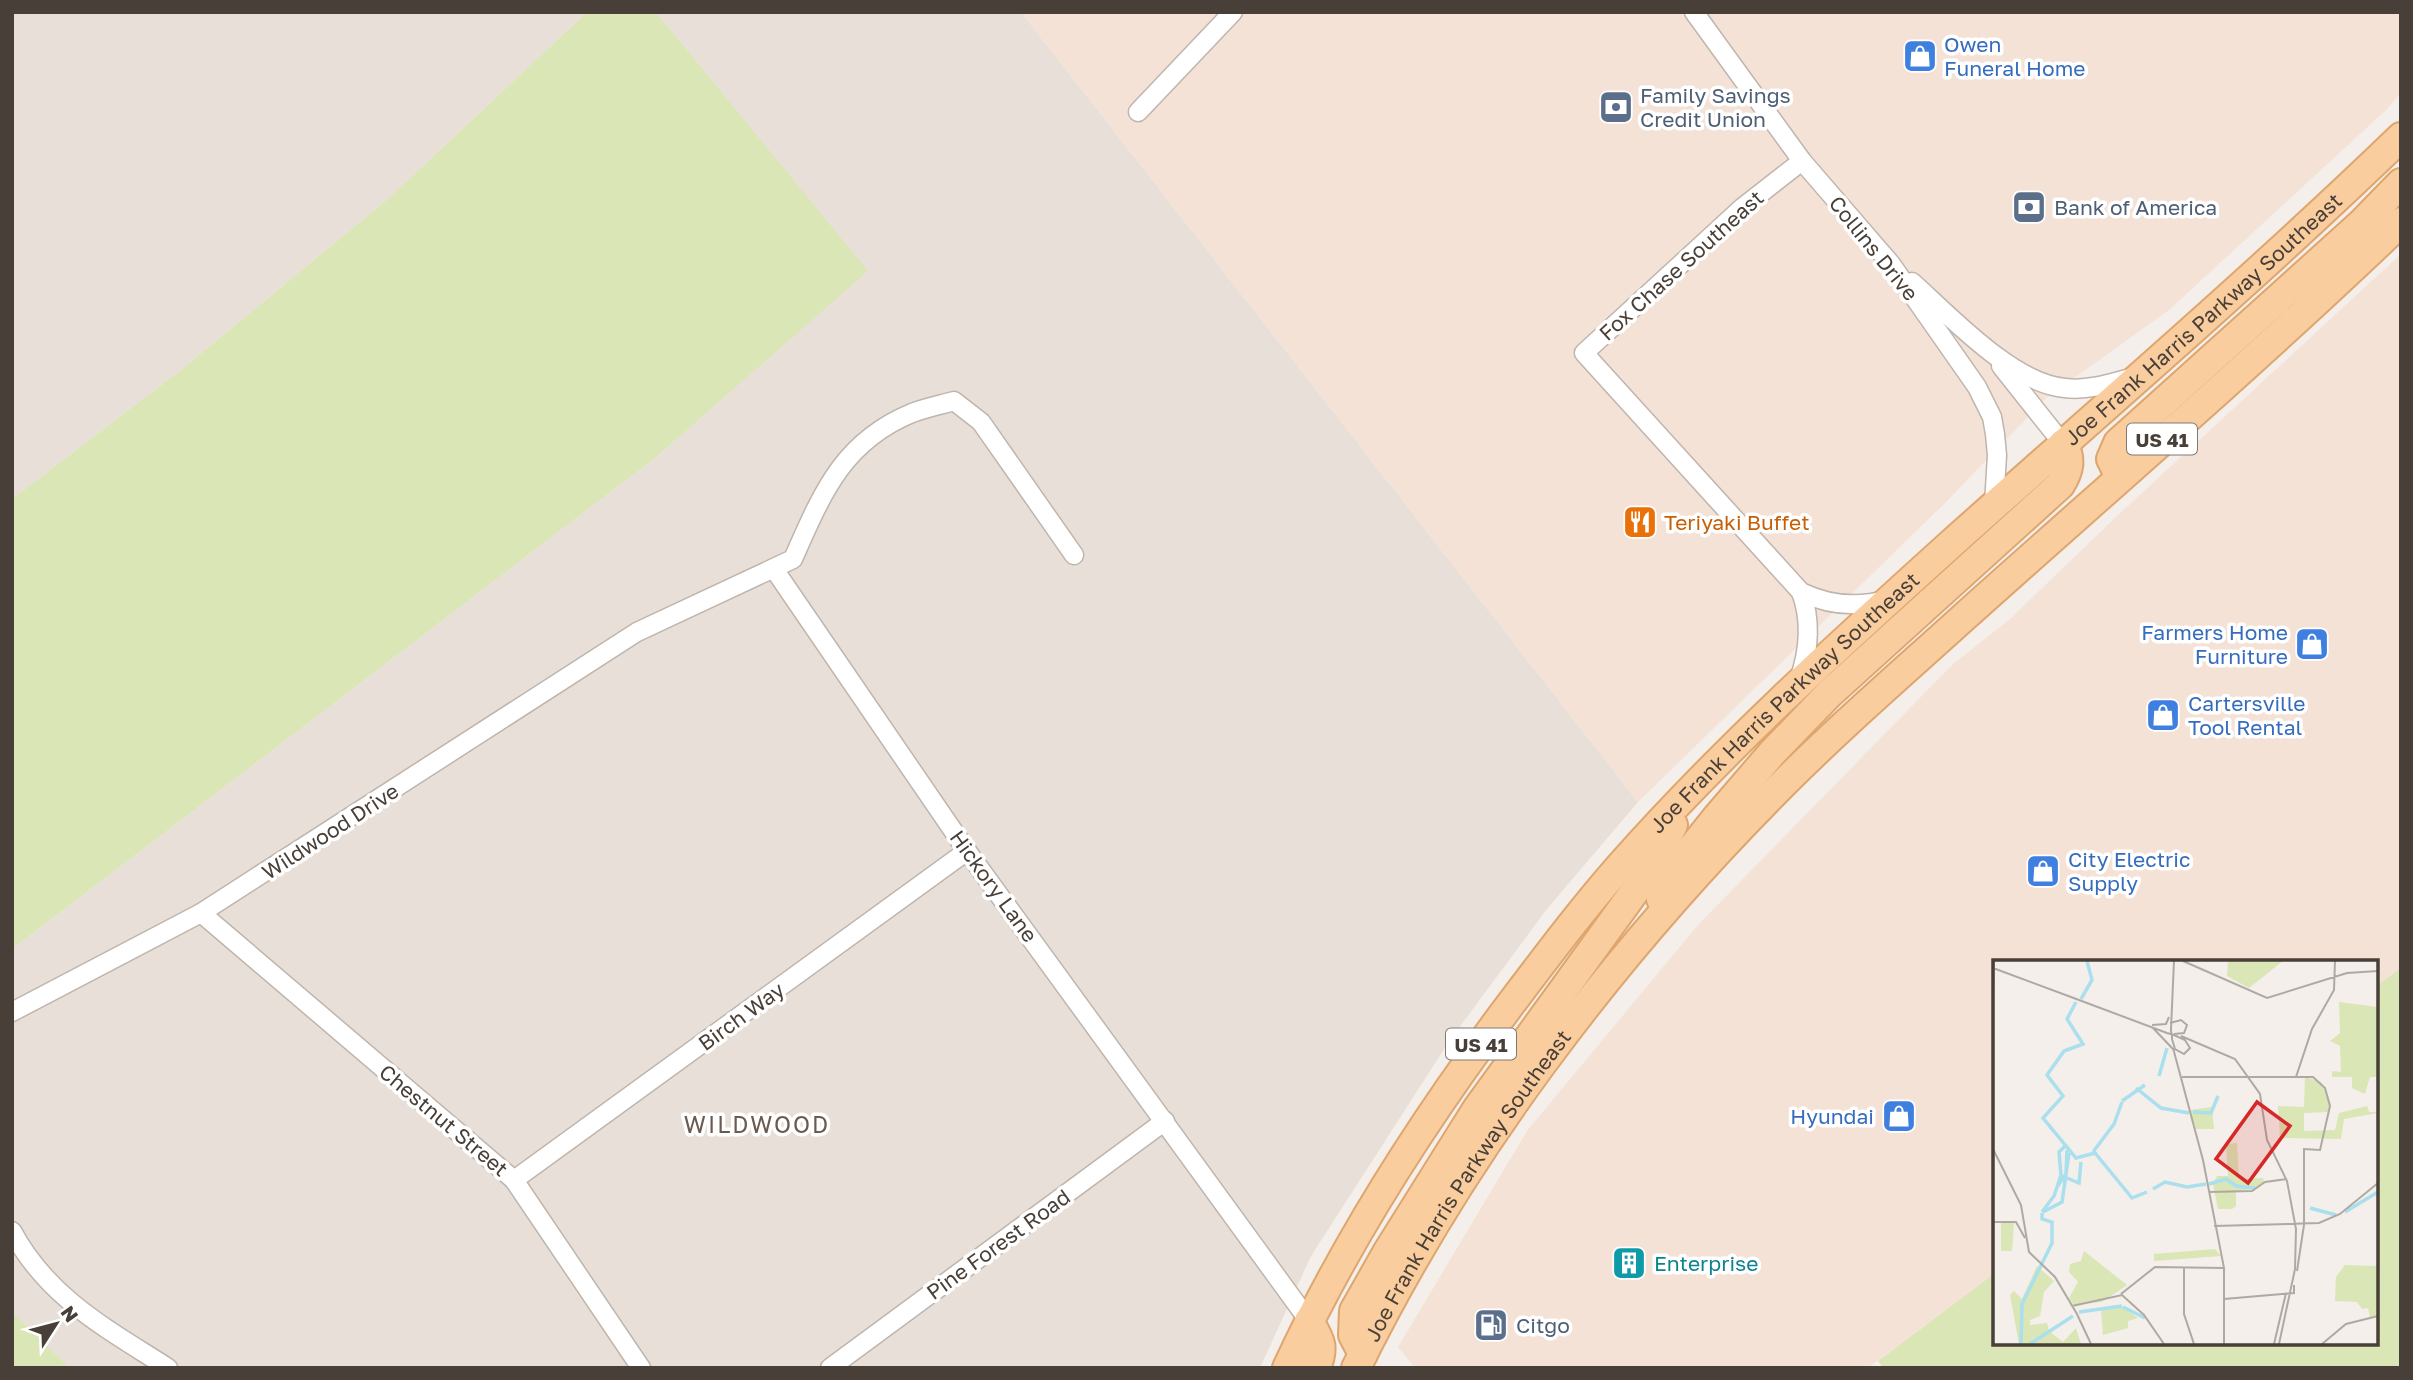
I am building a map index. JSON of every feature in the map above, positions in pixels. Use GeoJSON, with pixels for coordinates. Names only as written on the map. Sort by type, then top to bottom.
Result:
{"type":"FeatureCollection","features":[{"type":"Feature","properties":{"kind":"main road","name":"Joe Frank Harris Parkway Southeast"},"geometry":{"type":"LineString","coordinates":[[1287,1368],[1309,1321],[1382,1192],[1455,1079],[1622,865],[1797,686],[1891,598],[2301,231],[2401,137]]}},
{"type":"Feature","properties":{"kind":"main road"},"geometry":{"type":"LineString","coordinates":[[2120,477],[2111,459],[2118,443],[2361,224],[2401,183]]}},
{"type":"Feature","properties":{"kind":"main road","name":"Joe Frank Harris Parkway Southeast"},"geometry":{"type":"LineString","coordinates":[[1365,1363],[1437,1220],[1508,1112],[1566,1031],[1715,854],[1847,722],[2310,307],[2401,222]]}},
{"type":"Feature","properties":{"kind":"main road"},"geometry":{"type":"LineString","coordinates":[[1656,922],[1663,894],[1681,862],[1772,753],[1829,694],[2060,485],[2069,466],[2063,444]]}},
{"type":"Feature","properties":{"kind":"main road"},"geometry":{"type":"LineString","coordinates":[[1365,1363],[1353,1335],[1354,1311],[1388,1251],[1477,1108],[1648,873],[1689,794]]}},
{"type":"Feature","properties":{"kind":"main road"},"geometry":{"type":"LineString","coordinates":[[1309,1321],[1321,1343],[1321,1355],[1316,1368]]}},
{"type":"Feature","properties":{"kind":"street"},"geometry":{"type":"LineString","coordinates":[[1138,112],[1233,12]]}},
{"type":"Feature","properties":{"kind":"street","name":"Collins Drive"},"geometry":{"type":"LineString","coordinates":[[1694,12],[1802,161],[1891,264],[1986,402],[1996,434],[1994,505]]}},
{"type":"Feature","properties":{"kind":"street","name":"Fox Chase Southeast"},"geometry":{"type":"LineString","coordinates":[[1802,161],[1743,207],[1584,353],[1801,592],[1826,602],[1841,604],[1869,603],[1891,598]]}},
{"type":"Feature","properties":{"kind":"street"},"geometry":{"type":"LineString","coordinates":[[1891,264],[1988,350],[2027,377],[2046,385],[2065,388],[2096,386],[2141,374]]}},
{"type":"Feature","properties":{"kind":"street"},"geometry":{"type":"LineString","coordinates":[[1988,350],[2063,444]]}},
{"type":"Feature","properties":{"kind":"street"},"geometry":{"type":"LineString","coordinates":[[774,569],[793,559],[825,488],[848,458],[880,430],[913,413],[954,401],[981,422],[1074,555]]}},
{"type":"Feature","properties":{"kind":"street","name":"Wildwood Drive"},"geometry":{"type":"LineString","coordinates":[[12,1012],[201,913],[637,632],[774,569]]}},
{"type":"Feature","properties":{"kind":"street","name":"Hickory Lane"},"geometry":{"type":"LineString","coordinates":[[774,569],[967,851],[1309,1321]]}},
{"type":"Feature","properties":{"kind":"street"},"geometry":{"type":"LineString","coordinates":[[1797,686],[1805,662],[1808,635],[1807,614],[1801,592]]}},
{"type":"Feature","properties":{"kind":"street","name":"Birch Way"},"geometry":{"type":"LineString","coordinates":[[514,1180],[967,851]]}},
{"type":"Feature","properties":{"kind":"street","name":"Chestnut Street"},"geometry":{"type":"LineString","coordinates":[[201,913],[514,1180],[641,1368]]}},
{"type":"Feature","properties":{"kind":"street","name":"Pine Forest Road"},"geometry":{"type":"LineString","coordinates":[[830,1368],[1165,1121]]}},
{"type":"Feature","properties":{"kind":"street"},"geometry":{"type":"LineString","coordinates":[[12,1231],[25,1254],[44,1278],[67,1300],[91,1319],[168,1368]]}},
{"type":"Feature","properties":{"kind":"shaded area"},"geometry":{"type":"Polygon","coordinates":[[[12,12],[587,12],[389,198],[181,370],[12,499],[12,12]]]}},
{"type":"Feature","properties":{"kind":"shaded area"},"geometry":{"type":"Polygon","coordinates":[[[656,12],[1021,12],[1638,802],[1547,909],[1450,1040],[1311,1256],[1260,1368],[70,1368],[12,1312],[12,949],[655,458],[867,271],[656,12]]]}},
{"type":"Feature","properties":{"kind":"shaded area"},"geometry":{"type":"Polygon","coordinates":[[[1021,12],[2401,12],[2401,93],[2386,110],[2169,310],[2046,398],[1946,502],[1638,802],[1021,12]]]}},
{"type":"Feature","properties":{"kind":"shaded area"},"geometry":{"type":"Polygon","coordinates":[[[2401,254],[2401,968],[2378,985],[2378,960],[1993,960],[1993,1274],[1868,1368],[1415,1368],[1398,1347],[1527,1131],[1698,925],[1952,665],[2010,619],[2117,516],[2401,254]]]}},
{"type":"Feature","properties":{"kind":"green space"},"geometry":{"type":"Polygon","coordinates":[[[587,12],[656,12],[868,271],[655,458],[12,949],[12,499],[181,370],[389,198],[587,12]]]}},
{"type":"Feature","properties":{"kind":"green space"},"geometry":{"type":"Polygon","coordinates":[[[2401,968],[2401,1368],[1883,1368],[1878,1361],[1993,1275],[1993,1345],[2378,1345],[2378,985],[2401,968]]]}},
{"type":"Feature","properties":{"kind":"green space"},"geometry":{"type":"Polygon","coordinates":[[[12,1312],[70,1368],[12,1368],[12,1312]]]}},
{"type":"Feature","properties":{"kind":"place","name":"Owen Funeral Home"},"geometry":{"type":"Point","coordinates":[1920,56]}},
{"type":"Feature","properties":{"kind":"place","name":"Family Savings Credit Union"},"geometry":{"type":"Point","coordinates":[1616,107]}},
{"type":"Feature","properties":{"kind":"place","name":"Bank of America"},"geometry":{"type":"Point","coordinates":[2029,207]}},
{"type":"Feature","properties":{"kind":"place","name":"Teriyaki Buffet"},"geometry":{"type":"Point","coordinates":[1640,522]}},
{"type":"Feature","properties":{"kind":"place","name":"Farmers Home Furniture"},"geometry":{"type":"Point","coordinates":[2312,644]}},
{"type":"Feature","properties":{"kind":"place","name":"Cartersville Tool Rental"},"geometry":{"type":"Point","coordinates":[2163,715]}},
{"type":"Feature","properties":{"kind":"place","name":"City Electric Supply"},"geometry":{"type":"Point","coordinates":[2043,871]}},
{"type":"Feature","properties":{"kind":"place","name":"Hyundai"},"geometry":{"type":"Point","coordinates":[1899,1116]}},
{"type":"Feature","properties":{"kind":"place","name":"Enterprise"},"geometry":{"type":"Point","coordinates":[1629,1263]}},
{"type":"Feature","properties":{"kind":"place","name":"Citgo"},"geometry":{"type":"Point","coordinates":[1491,1325]}},
{"type":"Feature","properties":{"kind":"district","name":"WILDWOOD"},"geometry":{"type":"Point","coordinates":[757,1124]}}]}
